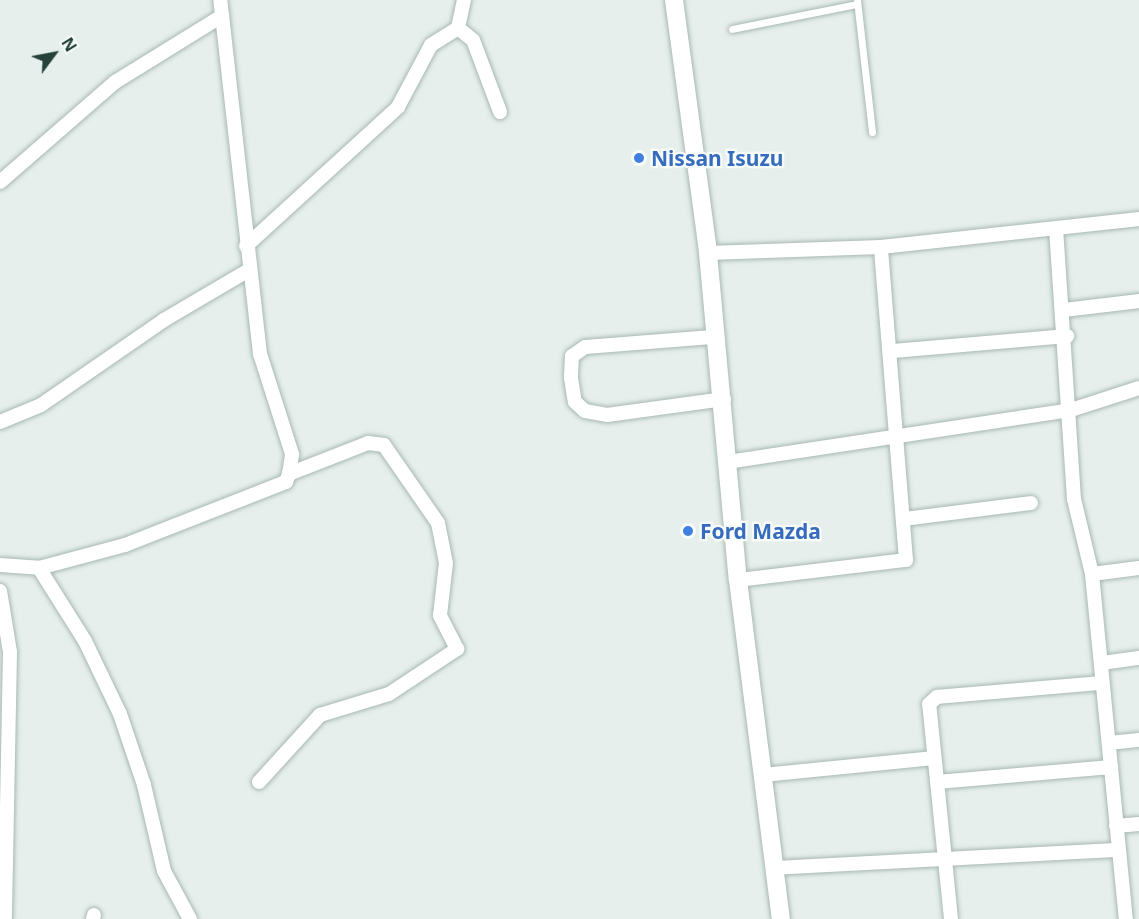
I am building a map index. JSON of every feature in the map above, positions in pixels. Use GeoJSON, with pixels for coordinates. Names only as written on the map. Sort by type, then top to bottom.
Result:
{"type":"FeatureCollection","features":[{"type":"Feature","properties":{"kind":"street"},"geometry":{"type":"LineString","coordinates":[[0,565],[39,568],[125,545],[286,482],[292,454],[260,354],[220,0]]}},
{"type":"Feature","properties":{"kind":"street"},"geometry":{"type":"LineString","coordinates":[[246,246],[398,107],[431,45],[458,28],[464,0]]}},
{"type":"Feature","properties":{"kind":"street"},"geometry":{"type":"LineString","coordinates":[[674,0],[708,253],[712,337],[723,399],[738,580],[781,919]]}},
{"type":"Feature","properties":{"kind":"street"},"geometry":{"type":"LineString","coordinates":[[0,182],[116,82],[222,16]]}},
{"type":"Feature","properties":{"kind":"street"},"geometry":{"type":"LineString","coordinates":[[458,28],[473,40],[500,112]]}},
{"type":"Feature","properties":{"kind":"street"},"geometry":{"type":"LineString","coordinates":[[708,253],[881,247],[1139,219]]}},
{"type":"Feature","properties":{"kind":"street"},"geometry":{"type":"LineString","coordinates":[[1056,228],[1067,336],[1074,499],[1092,574],[1102,663],[1100,684],[1109,743],[1125,913],[1139,905]]}},
{"type":"Feature","properties":{"kind":"street"},"geometry":{"type":"LineString","coordinates":[[738,580],[902,563],[907,557],[894,434],[893,351],[881,247]]}},
{"type":"Feature","properties":{"kind":"street"},"geometry":{"type":"LineString","coordinates":[[0,422],[41,405],[164,320],[249,270]]}},
{"type":"Feature","properties":{"kind":"street"},"geometry":{"type":"LineString","coordinates":[[1064,309],[1139,301]]}},
{"type":"Feature","properties":{"kind":"street"},"geometry":{"type":"LineString","coordinates":[[893,351],[1067,336]]}},
{"type":"Feature","properties":{"kind":"street"},"geometry":{"type":"LineString","coordinates":[[712,337],[585,347],[572,356],[571,378],[575,402],[585,411],[607,415],[723,399]]}},
{"type":"Feature","properties":{"kind":"street"},"geometry":{"type":"LineString","coordinates":[[727,462],[894,434],[1071,410],[1139,388]]}},
{"type":"Feature","properties":{"kind":"street"},"geometry":{"type":"LineString","coordinates":[[259,782],[320,715],[389,694],[457,649],[440,615],[446,563],[438,523],[384,445],[368,443],[289,474]]}},
{"type":"Feature","properties":{"kind":"street"},"geometry":{"type":"LineString","coordinates":[[903,519],[1031,504]]}},
{"type":"Feature","properties":{"kind":"street"},"geometry":{"type":"LineString","coordinates":[[39,568],[85,641],[120,714],[159,838],[164,872],[190,919]]}},
{"type":"Feature","properties":{"kind":"street"},"geometry":{"type":"LineString","coordinates":[[1092,574],[1139,568]]}},
{"type":"Feature","properties":{"kind":"street"},"geometry":{"type":"LineString","coordinates":[[0,591],[10,652],[4,919]]}},
{"type":"Feature","properties":{"kind":"street"},"geometry":{"type":"LineString","coordinates":[[1102,663],[1139,658]]}},
{"type":"Feature","properties":{"kind":"street"},"geometry":{"type":"LineString","coordinates":[[951,919],[947,858],[929,704],[937,697],[1100,684]]}},
{"type":"Feature","properties":{"kind":"street"},"geometry":{"type":"LineString","coordinates":[[1109,743],[1139,740]]}},
{"type":"Feature","properties":{"kind":"street"},"geometry":{"type":"LineString","coordinates":[[763,775],[934,758]]}},
{"type":"Feature","properties":{"kind":"street"},"geometry":{"type":"LineString","coordinates":[[937,782],[1111,767]]}},
{"type":"Feature","properties":{"kind":"street"},"geometry":{"type":"LineString","coordinates":[[1116,826],[1139,824]]}},
{"type":"Feature","properties":{"kind":"street"},"geometry":{"type":"LineString","coordinates":[[773,868],[1118,850]]}},
{"type":"Feature","properties":{"kind":"lane"},"geometry":{"type":"LineString","coordinates":[[732,29],[857,2],[872,132]]}},
{"type":"Feature","properties":{"kind":"place","name":"Nissan Isuzu"},"geometry":{"type":"Point","coordinates":[639,158]}},
{"type":"Feature","properties":{"kind":"place","name":"Ford Mazda"},"geometry":{"type":"Point","coordinates":[688,531]}}]}
